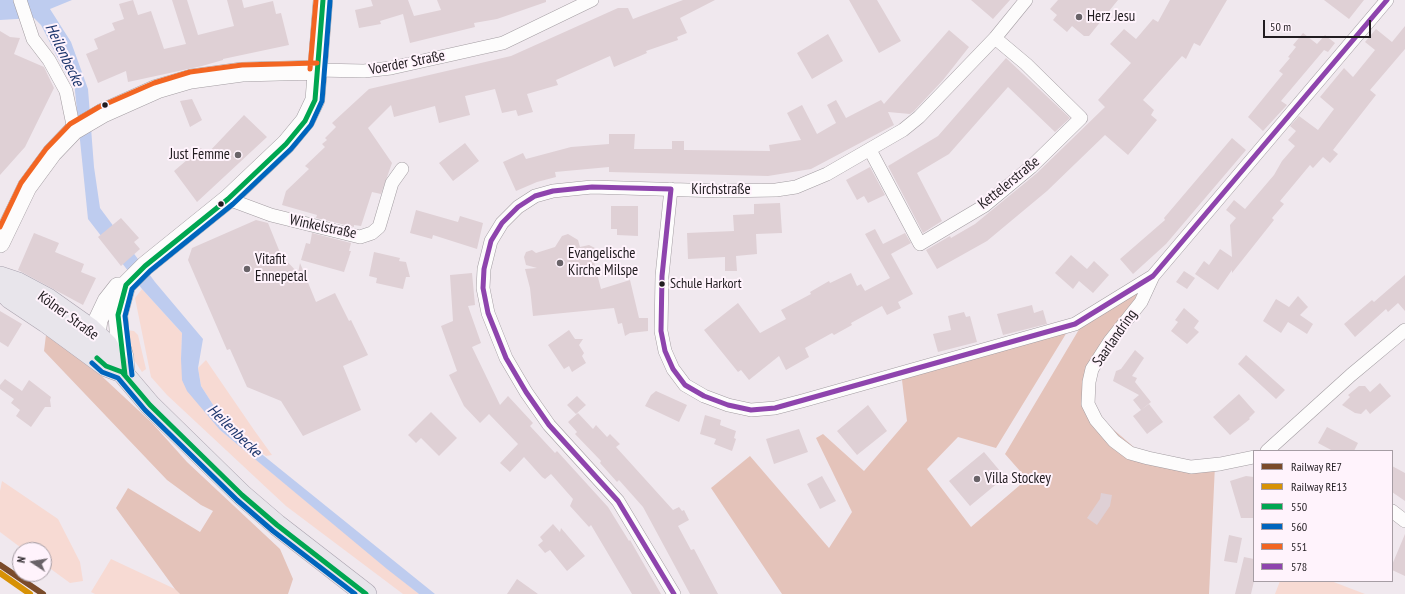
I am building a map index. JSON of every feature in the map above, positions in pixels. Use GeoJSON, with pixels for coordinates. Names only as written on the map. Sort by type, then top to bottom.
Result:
{"type":"FeatureCollection","features":[{"type":"Feature","properties":{"kind":"main road"},"geometry":{"type":"LineString","coordinates":[[97,358],[96,334],[98,320],[108,301],[118,287],[135,276],[228,199],[286,144],[305,121],[314,100],[323,0]]}},
{"type":"Feature","properties":{"kind":"main road"},"geometry":{"type":"LineString","coordinates":[[0,244],[27,187],[52,153],[74,130],[94,118],[127,101],[191,79],[242,72],[317,70]]}},
{"type":"Feature","properties":{"kind":"main road"},"geometry":{"type":"LineString","coordinates":[[123,374],[124,357],[120,344],[118,315],[135,276]]}},
{"type":"Feature","properties":{"kind":"main road","name":"Kölner Straße"},"geometry":{"type":"LineString","coordinates":[[0,277],[18,283],[48,299],[81,321],[107,344],[123,374],[150,405],[242,495],[277,525],[366,594]]}},
{"type":"Feature","properties":{"kind":"main road","name":"Kölner Straße"},"geometry":{"type":"LineString","coordinates":[[0,288],[10,298],[97,358],[106,366],[123,374]]}},
{"type":"Feature","properties":{"kind":"street"},"geometry":{"type":"LineString","coordinates":[[20,0],[33,39],[50,60],[66,91],[74,130]]}},
{"type":"Feature","properties":{"kind":"street","name":"Voerder Straße"},"geometry":{"type":"LineString","coordinates":[[317,70],[364,71],[391,68],[503,43],[592,0]]}},
{"type":"Feature","properties":{"kind":"street","name":"Kirchstraße"},"geometry":{"type":"LineString","coordinates":[[674,594],[618,501],[549,425],[526,392],[506,358],[488,313],[483,288],[484,269],[491,241],[502,223],[518,207],[535,196],[553,191],[592,187],[671,190],[776,190],[796,187],[827,174],[903,130],[919,117],[995,38],[1026,0]]}},
{"type":"Feature","properties":{"kind":"street"},"geometry":{"type":"LineString","coordinates":[[671,190],[662,276],[661,331],[665,351],[673,369],[686,385],[704,396],[728,405],[751,410],[775,408],[802,401],[1076,324],[1153,276],[1387,0]]}},
{"type":"Feature","properties":{"kind":"street","name":"Kettelerstraße"},"geometry":{"type":"LineString","coordinates":[[870,150],[920,244],[984,206],[1032,167],[1081,118],[1026,64],[995,38]]}},
{"type":"Feature","properties":{"kind":"street","name":"Winkelstraße"},"geometry":{"type":"LineString","coordinates":[[228,199],[271,215],[360,237],[372,233],[379,227],[392,183],[402,169]]}},
{"type":"Feature","properties":{"kind":"street","name":"Saarlandring"},"geometry":{"type":"LineString","coordinates":[[1153,276],[1141,302],[1110,341],[1092,369],[1088,382],[1088,404],[1096,420],[1114,441],[1130,453],[1148,458],[1191,467],[1220,464],[1253,457]]}},
{"type":"Feature","properties":{"kind":"street"},"geometry":{"type":"LineString","coordinates":[[1268,450],[1350,375],[1405,330]]}},
{"type":"Feature","properties":{"kind":"street"},"geometry":{"type":"LineString","coordinates":[[1393,512],[1405,521]]}},
{"type":"Feature","properties":{"kind":"shaded area"},"geometry":{"type":"Polygon","coordinates":[[[1133,288],[1147,299],[1097,369],[1091,401],[1107,424],[1135,448],[1169,461],[1215,465],[1209,594],[782,594],[711,488],[750,456],[829,548],[852,512],[816,438],[823,434],[864,471],[907,421],[901,372],[1072,324],[996,448],[958,437],[927,469],[971,527],[1027,479],[1005,454],[1087,316],[1133,288]]]}},
{"type":"Feature","properties":{"kind":"shaded area"},"geometry":{"type":"Polygon","coordinates":[[[142,289],[182,333],[181,359],[220,430],[419,594],[403,594],[286,506],[167,395],[151,377],[135,298],[142,289]]]}},
{"type":"Feature","properties":{"kind":"shaded area"},"geometry":{"type":"Polygon","coordinates":[[[126,330],[134,331],[138,335],[146,369],[142,372],[134,360],[126,330]]]}},
{"type":"Feature","properties":{"kind":"shaded area"},"geometry":{"type":"Polygon","coordinates":[[[46,335],[93,368],[152,423],[187,462],[280,549],[293,579],[288,594],[180,594],[175,589],[116,508],[128,488],[200,532],[213,511],[201,505],[167,480],[44,351],[46,335]]]}},
{"type":"Feature","properties":{"kind":"shaded area"},"geometry":{"type":"Polygon","coordinates":[[[206,360],[272,455],[266,456],[238,435],[219,414],[201,386],[198,368],[206,360]]]}},
{"type":"Feature","properties":{"kind":"shaded area"},"geometry":{"type":"Polygon","coordinates":[[[2,481],[58,519],[80,562],[83,581],[70,583],[52,570],[52,542],[13,542],[0,532],[0,491],[2,481]]]}},
{"type":"Feature","properties":{"kind":"shaded area"},"geometry":{"type":"Polygon","coordinates":[[[111,559],[175,589],[180,594],[95,594],[91,592],[111,559]]]}},
{"type":"Feature","properties":{"kind":"shaded area"},"geometry":{"type":"Polygon","coordinates":[[[1280,582],[1334,582],[1365,594],[1275,594],[1280,582]]]}},
{"type":"Feature","properties":{"kind":"water","name":"Heilenbecke"},"geometry":{"type":"Polygon","coordinates":[[[0,0],[72,0],[50,9],[71,42],[88,89],[94,167],[100,208],[155,282],[203,339],[198,368],[201,386],[219,414],[238,435],[435,594],[419,594],[387,569],[220,430],[187,391],[182,380],[182,333],[142,289],[88,219],[74,81],[65,72],[41,25],[34,18],[0,20],[0,0]]]}},
{"type":"Feature","properties":{"kind":"building"},"geometry":{"type":"Polygon","coordinates":[[[133,0],[138,15],[151,11],[164,49],[186,44],[172,0],[187,0],[198,35],[234,26],[227,0],[242,0],[244,8],[273,1],[276,14],[281,13],[289,45],[128,82],[126,71],[98,83],[86,54],[98,49],[94,39],[115,30],[112,23],[124,19],[119,4],[133,0]]]}},
{"type":"Feature","properties":{"kind":"building"},"geometry":{"type":"Polygon","coordinates":[[[371,0],[408,0],[414,16],[441,10],[437,0],[546,0],[546,2],[497,19],[474,23],[475,27],[410,43],[403,14],[380,21],[381,24],[359,28],[355,10],[373,6],[371,0]]]}},
{"type":"Feature","properties":{"kind":"building"},"geometry":{"type":"Polygon","coordinates":[[[683,0],[715,0],[680,18],[687,33],[677,37],[678,40],[646,51],[647,53],[614,67],[610,56],[556,80],[558,85],[527,94],[533,112],[518,116],[516,110],[502,113],[495,89],[465,96],[470,115],[439,123],[435,106],[394,117],[391,105],[368,128],[392,163],[381,194],[372,192],[361,226],[354,225],[354,227],[316,218],[317,215],[282,205],[286,191],[309,169],[305,166],[325,147],[322,144],[327,140],[325,138],[336,127],[332,123],[369,89],[511,56],[618,8],[628,8],[633,19],[683,0]]]}},
{"type":"Feature","properties":{"kind":"building"},"geometry":{"type":"Polygon","coordinates":[[[849,0],[877,0],[901,41],[879,53],[849,0]]]}},
{"type":"Feature","properties":{"kind":"building"},"geometry":{"type":"Polygon","coordinates":[[[971,0],[1010,0],[993,19],[971,0]]]}},
{"type":"Feature","properties":{"kind":"building","name":"Herz Jesu"},"geometry":{"type":"Polygon","coordinates":[[[1058,0],[1118,0],[1089,36],[1084,36],[1072,26],[1067,32],[1053,20],[1057,15],[1050,9],[1058,0]]]}},
{"type":"Feature","properties":{"kind":"building"},"geometry":{"type":"Polygon","coordinates":[[[1170,0],[1227,0],[1200,46],[1194,43],[1186,59],[1182,56],[1143,100],[1154,110],[1151,115],[1157,120],[1128,155],[1105,135],[1047,191],[987,241],[937,269],[926,250],[975,224],[1037,173],[1105,107],[1098,100],[1131,63],[1110,44],[1124,29],[1136,39],[1153,19],[1158,22],[1170,0]]]}},
{"type":"Feature","properties":{"kind":"building"},"geometry":{"type":"Polygon","coordinates":[[[1324,0],[1364,0],[1349,19],[1324,0]]]}},
{"type":"Feature","properties":{"kind":"building"},"geometry":{"type":"Polygon","coordinates":[[[1405,26],[1405,49],[1370,90],[1376,95],[1333,150],[1338,154],[1330,163],[1323,157],[1313,168],[1310,165],[1280,201],[1284,204],[1272,218],[1274,220],[1232,273],[1232,270],[1218,290],[1195,274],[1204,261],[1209,265],[1220,249],[1232,257],[1230,225],[1236,218],[1226,210],[1234,200],[1245,209],[1274,175],[1282,161],[1295,146],[1288,140],[1296,131],[1290,126],[1299,116],[1318,130],[1334,109],[1320,97],[1344,68],[1353,77],[1375,50],[1365,42],[1376,29],[1392,42],[1405,26]]]}},
{"type":"Feature","properties":{"kind":"building"},"geometry":{"type":"Polygon","coordinates":[[[949,30],[969,47],[943,80],[914,111],[910,114],[888,112],[894,125],[811,169],[768,176],[609,172],[609,167],[555,172],[556,177],[537,182],[516,191],[503,162],[523,153],[526,159],[571,147],[609,144],[609,134],[635,134],[634,149],[672,149],[672,141],[684,141],[684,150],[770,151],[769,145],[801,140],[787,113],[802,105],[817,134],[836,123],[827,105],[836,100],[846,118],[881,100],[884,104],[949,30]]]}},
{"type":"Feature","properties":{"kind":"building"},"geometry":{"type":"Polygon","coordinates":[[[0,31],[10,37],[20,38],[14,54],[44,67],[54,88],[25,147],[0,175],[0,31]]]}},
{"type":"Feature","properties":{"kind":"building"},"geometry":{"type":"Polygon","coordinates":[[[1303,33],[1317,44],[1325,35],[1335,43],[1328,52],[1324,50],[1281,101],[1287,105],[1263,131],[1248,117],[1283,74],[1279,71],[1290,58],[1288,57],[1296,47],[1293,45],[1303,33]]]}},
{"type":"Feature","properties":{"kind":"building"},"geometry":{"type":"Polygon","coordinates":[[[828,34],[843,61],[812,79],[797,53],[828,34]]]}},
{"type":"Feature","properties":{"kind":"building"},"geometry":{"type":"Polygon","coordinates":[[[1006,58],[1070,118],[1055,132],[1008,87],[949,154],[917,173],[942,221],[923,233],[888,166],[938,136],[1006,58]]]}},
{"type":"Feature","properties":{"kind":"building"},"geometry":{"type":"Polygon","coordinates":[[[192,99],[202,120],[190,127],[180,101],[192,99]]]}},
{"type":"Feature","properties":{"kind":"building"},"geometry":{"type":"Polygon","coordinates":[[[244,115],[267,137],[197,202],[174,171],[201,148],[206,155],[244,115]]]}},
{"type":"Feature","properties":{"kind":"building"},"geometry":{"type":"Polygon","coordinates":[[[1232,138],[1246,150],[1166,244],[1133,274],[1120,259],[1165,220],[1164,218],[1232,138]]]}},
{"type":"Feature","properties":{"kind":"building"},"geometry":{"type":"Polygon","coordinates":[[[465,143],[479,161],[453,181],[439,163],[465,143]]]}},
{"type":"Feature","properties":{"kind":"building"},"geometry":{"type":"Polygon","coordinates":[[[870,167],[885,195],[868,203],[864,196],[857,200],[846,180],[870,167]]]}},
{"type":"Feature","properties":{"kind":"building"},"geometry":{"type":"Polygon","coordinates":[[[780,203],[782,233],[756,234],[757,254],[736,256],[737,271],[725,271],[725,257],[688,259],[687,233],[734,231],[733,215],[754,214],[754,204],[780,203]]]}},
{"type":"Feature","properties":{"kind":"building"},"geometry":{"type":"Polygon","coordinates":[[[611,206],[638,206],[638,236],[617,235],[617,229],[611,229],[611,206]]]}},
{"type":"Feature","properties":{"kind":"building"},"geometry":{"type":"Polygon","coordinates":[[[416,210],[458,222],[460,216],[483,223],[477,249],[433,235],[432,239],[410,233],[416,210]]]}},
{"type":"Feature","properties":{"kind":"building"},"geometry":{"type":"Polygon","coordinates":[[[121,218],[139,238],[134,242],[140,249],[121,266],[98,237],[121,218]]]}},
{"type":"Feature","properties":{"kind":"building"},"geometry":{"type":"Polygon","coordinates":[[[256,220],[268,223],[281,255],[298,273],[300,263],[316,302],[335,293],[349,321],[351,320],[368,355],[343,366],[361,410],[303,436],[281,401],[247,387],[230,349],[227,350],[188,260],[192,248],[256,220]]]}},
{"type":"Feature","properties":{"kind":"building"},"geometry":{"type":"Polygon","coordinates":[[[875,229],[883,244],[905,233],[911,243],[891,254],[913,294],[898,302],[901,308],[887,315],[882,306],[851,323],[852,325],[834,335],[832,333],[805,348],[809,357],[786,370],[779,356],[749,380],[741,370],[738,372],[704,330],[738,303],[760,333],[786,319],[781,310],[811,294],[810,292],[829,281],[830,283],[851,273],[857,286],[861,284],[865,291],[890,278],[865,234],[875,229]]]}},
{"type":"Feature","properties":{"kind":"building"},"geometry":{"type":"Polygon","coordinates":[[[34,233],[59,243],[55,252],[84,264],[81,272],[96,278],[83,305],[18,270],[34,233]]]}},
{"type":"Feature","properties":{"kind":"building"},"geometry":{"type":"Polygon","coordinates":[[[312,233],[351,243],[349,251],[351,251],[344,272],[301,260],[306,243],[310,244],[312,233]]]}},
{"type":"Feature","properties":{"kind":"building"},"geometry":{"type":"Polygon","coordinates":[[[568,234],[578,240],[580,247],[589,245],[595,248],[597,255],[594,262],[601,289],[630,280],[639,318],[648,318],[648,331],[630,333],[625,336],[622,323],[618,324],[614,308],[533,316],[530,288],[525,269],[537,268],[526,265],[524,257],[526,252],[532,250],[536,253],[555,247],[562,236],[568,234]]]}},
{"type":"Feature","properties":{"kind":"building"},"geometry":{"type":"Polygon","coordinates":[[[374,252],[400,258],[399,261],[406,262],[410,277],[406,277],[403,289],[376,283],[377,278],[369,276],[374,252]]]}},
{"type":"Feature","properties":{"kind":"building"},"geometry":{"type":"Polygon","coordinates":[[[1071,255],[1087,269],[1094,261],[1109,275],[1093,293],[1079,281],[1073,289],[1055,273],[1071,255]]]}},
{"type":"Feature","properties":{"kind":"building"},"geometry":{"type":"Polygon","coordinates":[[[1184,271],[1195,278],[1187,289],[1176,282],[1184,271]]]}},
{"type":"Feature","properties":{"kind":"building"},"geometry":{"type":"Polygon","coordinates":[[[472,273],[475,305],[468,306],[481,343],[472,347],[500,405],[508,396],[533,423],[530,426],[555,453],[557,451],[608,507],[629,541],[630,540],[661,594],[632,594],[591,525],[589,527],[570,506],[573,499],[551,474],[545,479],[524,457],[510,472],[500,463],[518,444],[489,414],[480,423],[464,406],[449,375],[457,371],[441,326],[453,321],[450,275],[472,273]]]}},
{"type":"Feature","properties":{"kind":"building"},"geometry":{"type":"Polygon","coordinates":[[[1405,275],[1405,311],[1398,303],[1388,312],[1386,309],[1355,337],[1344,324],[1372,300],[1374,302],[1405,275]]]}},
{"type":"Feature","properties":{"kind":"building"},"geometry":{"type":"Polygon","coordinates":[[[1298,296],[1308,307],[1300,315],[1313,324],[1307,334],[1288,322],[1281,333],[1263,321],[1276,299],[1289,307],[1298,296]]]}},
{"type":"Feature","properties":{"kind":"building"},"geometry":{"type":"Polygon","coordinates":[[[1032,305],[1034,313],[1043,310],[1047,324],[1003,335],[997,314],[1032,305]]]}},
{"type":"Feature","properties":{"kind":"building"},"geometry":{"type":"Polygon","coordinates":[[[1184,308],[1199,321],[1194,328],[1199,332],[1187,344],[1171,331],[1178,322],[1175,320],[1184,308]]]}},
{"type":"Feature","properties":{"kind":"building"},"geometry":{"type":"Polygon","coordinates":[[[0,311],[22,324],[8,347],[0,342],[0,311]]]}},
{"type":"Feature","properties":{"kind":"building"},"geometry":{"type":"Polygon","coordinates":[[[964,312],[966,317],[970,316],[977,342],[938,352],[933,334],[951,330],[948,316],[964,312]]]}},
{"type":"Feature","properties":{"kind":"building"},"geometry":{"type":"Polygon","coordinates":[[[569,330],[575,339],[583,339],[579,345],[584,353],[582,356],[586,363],[572,372],[569,366],[564,369],[548,345],[569,330]]]}},
{"type":"Feature","properties":{"kind":"building"},"geometry":{"type":"Polygon","coordinates":[[[1135,350],[1144,358],[1132,376],[1137,378],[1135,382],[1151,402],[1141,410],[1133,400],[1139,395],[1113,381],[1116,371],[1121,369],[1135,350]]]}},
{"type":"Feature","properties":{"kind":"building"},"geometry":{"type":"Polygon","coordinates":[[[1246,355],[1285,390],[1276,399],[1238,364],[1246,355]]]}},
{"type":"Feature","properties":{"kind":"building"},"geometry":{"type":"Polygon","coordinates":[[[5,379],[22,391],[29,380],[51,397],[51,407],[45,407],[31,427],[16,416],[20,410],[11,403],[14,399],[0,389],[0,385],[5,379]]]}},
{"type":"Feature","properties":{"kind":"building"},"geometry":{"type":"Polygon","coordinates":[[[1380,383],[1391,396],[1370,414],[1366,409],[1361,414],[1355,413],[1342,405],[1350,397],[1348,395],[1359,386],[1365,386],[1370,392],[1380,383]]]}},
{"type":"Feature","properties":{"kind":"building"},"geometry":{"type":"Polygon","coordinates":[[[656,391],[687,405],[679,422],[645,406],[651,395],[656,391]]]}},
{"type":"Feature","properties":{"kind":"building"},"geometry":{"type":"Polygon","coordinates":[[[1239,394],[1255,412],[1249,418],[1250,419],[1230,435],[1213,417],[1239,394]]]}},
{"type":"Feature","properties":{"kind":"building"},"geometry":{"type":"Polygon","coordinates":[[[577,396],[586,405],[576,414],[567,405],[577,396]]]}},
{"type":"Feature","properties":{"kind":"building"},"geometry":{"type":"Polygon","coordinates":[[[1149,404],[1163,422],[1147,434],[1133,416],[1149,404]]]}},
{"type":"Feature","properties":{"kind":"building"},"geometry":{"type":"Polygon","coordinates":[[[868,405],[887,431],[857,455],[837,431],[868,405]]]}},
{"type":"Feature","properties":{"kind":"building"},"geometry":{"type":"Polygon","coordinates":[[[431,412],[457,438],[439,456],[421,438],[416,443],[408,435],[431,412]]]}},
{"type":"Feature","properties":{"kind":"building"},"geometry":{"type":"Polygon","coordinates":[[[578,413],[593,429],[596,425],[607,437],[610,434],[620,444],[616,447],[673,510],[679,507],[682,511],[684,510],[689,520],[678,526],[691,550],[694,549],[718,594],[690,594],[643,507],[619,480],[617,482],[600,463],[601,461],[575,434],[577,432],[568,422],[578,413]]]}},
{"type":"Feature","properties":{"kind":"building"},"geometry":{"type":"Polygon","coordinates":[[[705,415],[721,420],[720,425],[736,431],[734,438],[736,439],[732,451],[714,444],[716,439],[700,434],[705,415]]]}},
{"type":"Feature","properties":{"kind":"building"},"geometry":{"type":"Polygon","coordinates":[[[1327,427],[1358,443],[1354,450],[1331,450],[1318,443],[1327,427]]]}},
{"type":"Feature","properties":{"kind":"building"},"geometry":{"type":"Polygon","coordinates":[[[799,429],[808,452],[774,464],[766,439],[799,429]]]}},
{"type":"Feature","properties":{"kind":"building","name":"Villa Stockey"},"geometry":{"type":"Polygon","coordinates":[[[984,452],[1005,477],[970,506],[949,481],[984,452]]]}},
{"type":"Feature","properties":{"kind":"building"},"geometry":{"type":"Polygon","coordinates":[[[1393,467],[1405,473],[1405,501],[1393,493],[1393,467]]]}},
{"type":"Feature","properties":{"kind":"building"},"geometry":{"type":"Polygon","coordinates":[[[822,476],[836,501],[820,509],[807,484],[822,476]]]}},
{"type":"Feature","properties":{"kind":"building"},"geometry":{"type":"Polygon","coordinates":[[[1246,476],[1253,477],[1253,518],[1241,518],[1230,481],[1246,476]]]}},
{"type":"Feature","properties":{"kind":"building"},"geometry":{"type":"Polygon","coordinates":[[[1101,493],[1112,495],[1110,506],[1097,525],[1087,518],[1100,499],[1101,493]]]}},
{"type":"Feature","properties":{"kind":"building"},"geometry":{"type":"Polygon","coordinates":[[[553,524],[560,532],[561,528],[585,556],[567,571],[550,550],[545,553],[538,545],[543,541],[540,537],[553,524]]]}},
{"type":"Feature","properties":{"kind":"building"},"geometry":{"type":"Polygon","coordinates":[[[1405,534],[1405,576],[1393,570],[1393,563],[1405,534]]]}},
{"type":"Feature","properties":{"kind":"building"},"geometry":{"type":"Polygon","coordinates":[[[1229,535],[1242,538],[1237,563],[1224,561],[1229,535]]]}},
{"type":"Feature","properties":{"kind":"building"},"geometry":{"type":"Polygon","coordinates":[[[1244,557],[1253,559],[1254,582],[1251,594],[1235,594],[1244,557]]]}},
{"type":"Feature","properties":{"kind":"building"},"geometry":{"type":"Polygon","coordinates":[[[517,579],[538,594],[507,594],[517,579]]]}},
{"type":"Feature","properties":{"kind":"rail line","name":"RE7"},"geometry":{"type":"LineString","coordinates":[[0,565],[43,594]]}},
{"type":"Feature","properties":{"kind":"rail line","name":"RE13"},"geometry":{"type":"LineString","coordinates":[[0,573],[30,594]]}},
{"type":"Feature","properties":{"kind":"transit line","name":"551"},"geometry":{"type":"LineString","coordinates":[[310,69],[316,0]]}},
{"type":"Feature","properties":{"kind":"transit line","name":"550"},"geometry":{"type":"LineString","coordinates":[[125,375],[118,315],[126,285],[145,266],[228,199],[286,144],[305,121],[315,100],[323,0]]}},
{"type":"Feature","properties":{"kind":"transit line","name":"578"},"geometry":{"type":"LineString","coordinates":[[674,594],[618,501],[549,425],[526,392],[506,358],[488,313],[483,288],[484,269],[491,241],[502,223],[518,207],[535,196],[553,191],[592,187],[671,189],[662,276],[661,331],[665,351],[673,369],[685,385],[704,396],[728,405],[751,410],[775,408],[1075,324],[1153,276],[1387,0]]}},
{"type":"Feature","properties":{"kind":"transit line","name":"560"},"geometry":{"type":"LineString","coordinates":[[132,375],[125,316],[132,289],[150,271],[233,204],[291,149],[311,125],[322,101],[330,1]]}},
{"type":"Feature","properties":{"kind":"transit line","name":"551"},"geometry":{"type":"LineString","coordinates":[[0,227],[21,183],[46,149],[70,124],[99,107],[154,83],[190,72],[242,65],[317,63]]}},
{"type":"Feature","properties":{"kind":"transit line","name":"550"},"geometry":{"type":"LineString","coordinates":[[97,358],[106,366],[122,372],[150,405],[242,495],[277,525],[366,594]]}},
{"type":"Feature","properties":{"kind":"transit line","name":"560"},"geometry":{"type":"LineString","coordinates":[[92,363],[102,372],[118,378],[145,410],[237,500],[273,531],[355,594]]}},
{"type":"Feature","properties":{"kind":"place","name":"Herz Jesu"},"geometry":{"type":"Point","coordinates":[1079,17]}},
{"type":"Feature","properties":{"kind":"place","name":"Just Femme"},"geometry":{"type":"Point","coordinates":[238,155]}},
{"type":"Feature","properties":{"kind":"place","name":"Evangelische Kirche Milspe"},"geometry":{"type":"Point","coordinates":[560,263]}},
{"type":"Feature","properties":{"kind":"place","name":"Vitafit Ennepetal"},"geometry":{"type":"Point","coordinates":[247,269]}},
{"type":"Feature","properties":{"kind":"place","name":"Schule Harkort"},"geometry":{"type":"Point","coordinates":[662,284]}},
{"type":"Feature","properties":{"kind":"place","name":"Villa Stockey"},"geometry":{"type":"Point","coordinates":[977,479]}}]}
